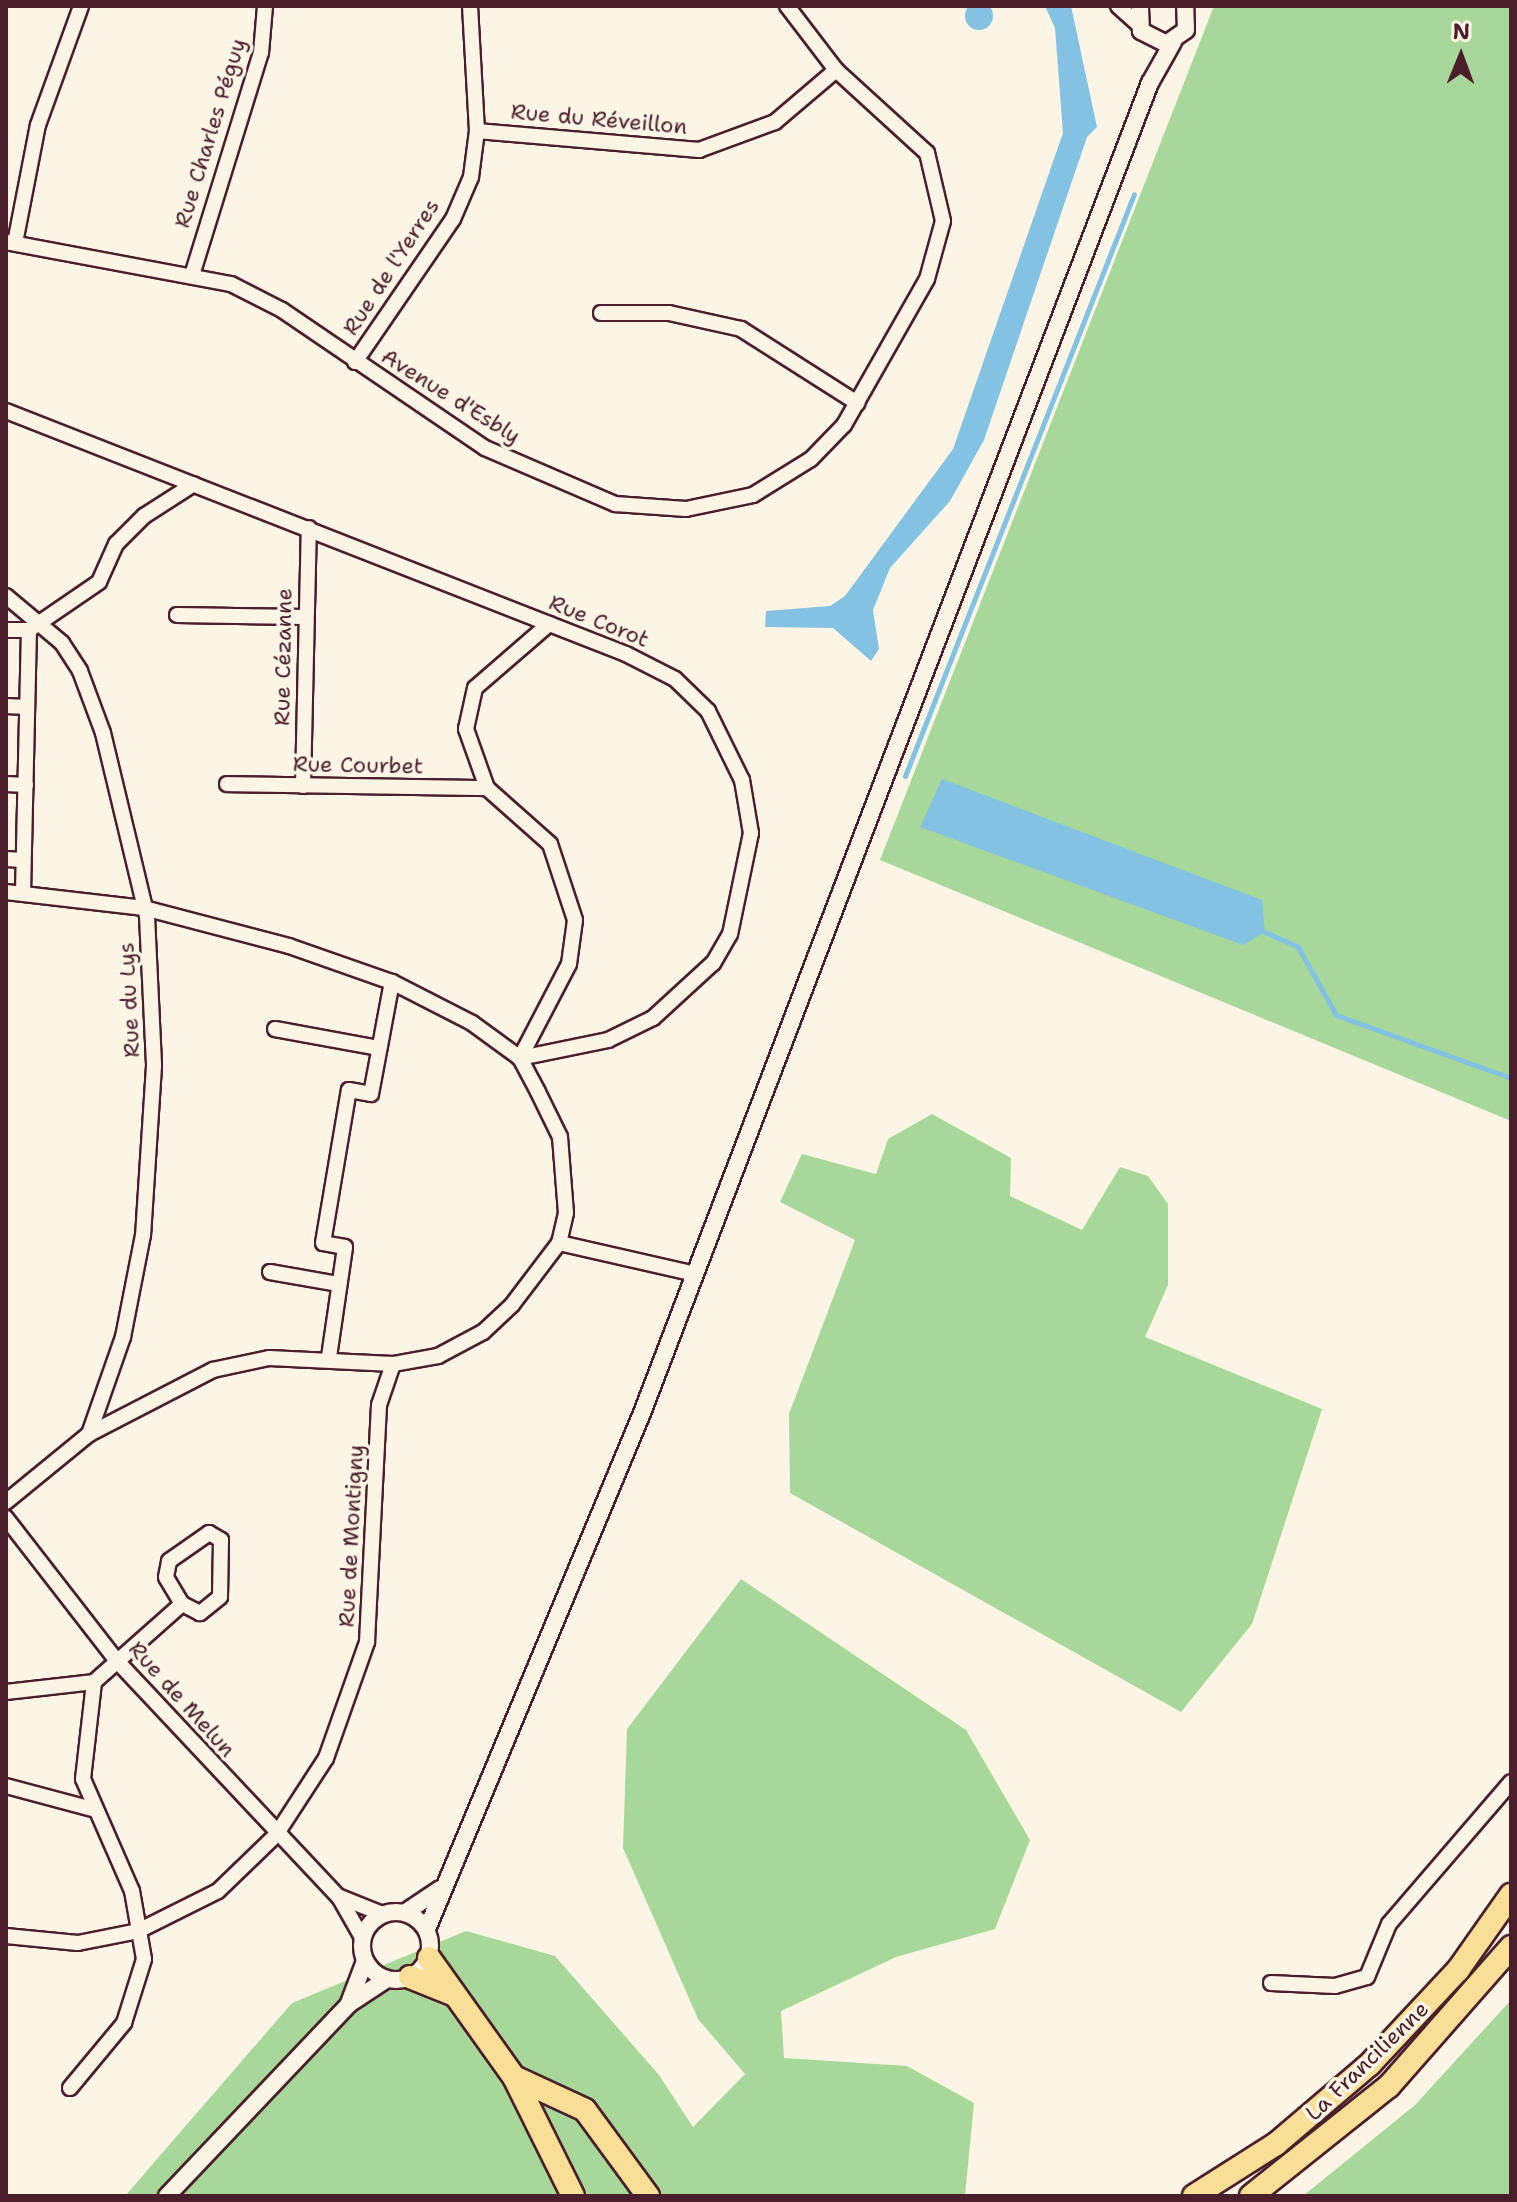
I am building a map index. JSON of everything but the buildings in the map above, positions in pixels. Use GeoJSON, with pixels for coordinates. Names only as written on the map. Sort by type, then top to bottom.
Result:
{"type":"FeatureCollection","features":[{"type":"Feature","properties":{"kind":"highway","name":"La Francilienne"},"geometry":{"type":"LineString","coordinates":[[1194,2196],[1276,2144],[1370,2064],[1458,1970],[1511,1895]]}},
{"type":"Feature","properties":{"kind":"highway","name":"La Francilienne"},"geometry":{"type":"LineString","coordinates":[[1251,2196],[1389,2086],[1511,1947]]}},
{"type":"Feature","properties":{"kind":"highway"},"geometry":{"type":"LineString","coordinates":[[429,1958],[514,2077],[573,2196]]}},
{"type":"Feature","properties":{"kind":"highway"},"geometry":{"type":"LineString","coordinates":[[410,1977],[453,1994]]}},
{"type":"Feature","properties":{"kind":"highway"},"geometry":{"type":"LineString","coordinates":[[514,2077],[585,2110],[648,2196]]}},
{"type":"Feature","properties":{"kind":"street"},"geometry":{"type":"LineString","coordinates":[[11,242],[38,125],[81,6]]}},
{"type":"Feature","properties":{"kind":"street","name":"Rue Charles Péguy"},"geometry":{"type":"LineString","coordinates":[[193,272],[261,53],[265,6]]}},
{"type":"Feature","properties":{"kind":"street","name":"Rue de l'Yerres"},"geometry":{"type":"LineString","coordinates":[[355,362],[453,219],[471,177],[477,131],[470,6]]}},
{"type":"Feature","properties":{"kind":"street","name":"Avenue d'Esbly"},"geometry":{"type":"LineString","coordinates":[[11,242],[193,272],[282,310],[485,448],[615,504],[686,509],[753,495],[811,459],[857,403],[927,279],[943,200],[927,153],[836,70],[787,6]]}},
{"type":"Feature","properties":{"kind":"street"},"geometry":{"type":"LineString","coordinates":[[1118,6],[1142,31],[1173,42]]}},
{"type":"Feature","properties":{"kind":"street"},"geometry":{"type":"LineString","coordinates":[[1140,6],[1150,83]]}},
{"type":"Feature","properties":{"kind":"street"},"geometry":{"type":"LineString","coordinates":[[167,2196],[349,2004],[387,1979],[410,1977],[429,1958],[427,1929],[439,1890],[507,1749],[695,1274],[1150,83],[1173,42],[1186,30],[1187,8]]}},
{"type":"Feature","properties":{"kind":"street","name":"Rue du Réveillon"},"geometry":{"type":"LineString","coordinates":[[477,131],[699,150],[775,122],[836,70]]}},
{"type":"Feature","properties":{"kind":"street"},"geometry":{"type":"LineString","coordinates":[[601,313],[669,313],[741,329],[857,403]]}},
{"type":"Feature","properties":{"kind":"street","name":"Rue Corot"},"geometry":{"type":"LineString","coordinates":[[6,411],[549,624],[675,679],[708,711],[742,780],[751,833],[730,934],[685,994],[608,1040],[520,1058]]}},
{"type":"Feature","properties":{"kind":"street"},"geometry":{"type":"LineString","coordinates":[[6,630],[35,626],[99,582],[116,544],[144,516],[194,484]]}},
{"type":"Feature","properties":{"kind":"street","name":"Rue Cézanne"},"geometry":{"type":"LineString","coordinates":[[303,786],[309,528]]}},
{"type":"Feature","properties":{"kind":"street","name":"Rue du Lys"},"geometry":{"type":"LineString","coordinates":[[6,596],[80,671],[103,733],[144,908],[154,1066],[143,1235],[123,1337],[89,1434]]}},
{"type":"Feature","properties":{"kind":"street"},"geometry":{"type":"LineString","coordinates":[[177,615],[306,617]]}},
{"type":"Feature","properties":{"kind":"street"},"geometry":{"type":"LineString","coordinates":[[520,1058],[569,964],[575,920],[550,844],[487,788],[466,729],[475,688],[549,624]]}},
{"type":"Feature","properties":{"kind":"street"},"geometry":{"type":"LineString","coordinates":[[23,893],[27,707],[35,626]]}},
{"type":"Feature","properties":{"kind":"street"},"geometry":{"type":"LineString","coordinates":[[6,706],[27,707]]}},
{"type":"Feature","properties":{"kind":"street"},"geometry":{"type":"LineString","coordinates":[[6,784],[26,785]]}},
{"type":"Feature","properties":{"kind":"street","name":"Rue Courbet"},"geometry":{"type":"LineString","coordinates":[[227,784],[487,788]]}},
{"type":"Feature","properties":{"kind":"street"},"geometry":{"type":"LineString","coordinates":[[6,859],[23,860]]}},
{"type":"Feature","properties":{"kind":"street"},"geometry":{"type":"LineString","coordinates":[[6,892],[144,908],[392,982],[472,1023],[520,1058],[560,1137],[566,1213],[559,1243],[483,1332],[438,1356],[393,1364],[329,1357],[269,1358],[213,1370],[89,1434],[6,1502]]}},
{"type":"Feature","properties":{"kind":"street"},"geometry":{"type":"LineString","coordinates":[[329,1357],[345,1247],[323,1243],[336,1164],[349,1090],[371,1094],[392,982]]}},
{"type":"Feature","properties":{"kind":"street"},"geometry":{"type":"LineString","coordinates":[[275,1029],[379,1048]]}},
{"type":"Feature","properties":{"kind":"street"},"geometry":{"type":"LineString","coordinates":[[559,1243],[695,1274]]}},
{"type":"Feature","properties":{"kind":"street"},"geometry":{"type":"LineString","coordinates":[[270,1272],[339,1284]]}},
{"type":"Feature","properties":{"kind":"street","name":"Rue de Montigny"},"geometry":{"type":"LineString","coordinates":[[6,1936],[78,1943],[138,1931],[218,1891],[276,1835],[326,1758],[367,1642],[379,1405],[393,1364]]}},
{"type":"Feature","properties":{"kind":"street","name":"Rue de Melun"},"geometry":{"type":"LineString","coordinates":[[6,1518],[117,1661],[276,1835],[339,1897],[363,1939]]}},
{"type":"Feature","properties":{"kind":"street"},"geometry":{"type":"LineString","coordinates":[[209,1533],[221,1540],[220,1597],[200,1613],[182,1604],[166,1577],[169,1561],[209,1533]]}},
{"type":"Feature","properties":{"kind":"street"},"geometry":{"type":"LineString","coordinates":[[6,1692],[94,1682],[182,1604]]}},
{"type":"Feature","properties":{"kind":"street"},"geometry":{"type":"LineString","coordinates":[[70,2088],[133,2003],[144,1959],[121,1862],[92,1809],[84,1745],[94,1682]]}},
{"type":"Feature","properties":{"kind":"street"},"geometry":{"type":"LineString","coordinates":[[1271,1983],[1335,1986],[1367,1977],[1389,1924],[1511,1782]]}},
{"type":"Feature","properties":{"kind":"street"},"geometry":{"type":"LineString","coordinates":[[6,1786],[92,1809]]}},
{"type":"Feature","properties":{"kind":"street"},"geometry":{"type":"LineString","coordinates":[[349,2004],[365,1961],[363,1939],[382,1914],[406,1912],[439,1890]]}},
{"type":"Feature","properties":{"kind":"street","name":"Rue de Melun"},"geometry":{"type":"LineString","coordinates":[[339,1897],[382,1914]]}},
{"type":"Feature","properties":{"kind":"street"},"geometry":{"type":"LineString","coordinates":[[406,1912],[427,1929]]}},
{"type":"Feature","properties":{"kind":"street"},"geometry":{"type":"LineString","coordinates":[[365,1961],[387,1979]]}},
{"type":"Feature","properties":{"kind":"green space"},"geometry":{"type":"Polygon","coordinates":[[[1214,6],[1511,6],[1511,1121],[880,860],[1214,6]]]}},
{"type":"Feature","properties":{"kind":"green space"},"geometry":{"type":"Polygon","coordinates":[[[932,1114],[1011,1158],[1010,1196],[1082,1230],[1120,1167],[1148,1176],[1168,1204],[1168,1285],[1145,1337],[1322,1409],[1252,1624],[1181,1712],[790,1493],[789,1414],[855,1240],[780,1202],[802,1154],[876,1174],[888,1139],[932,1114]]]}},
{"type":"Feature","properties":{"kind":"green space"},"geometry":{"type":"Polygon","coordinates":[[[741,1579],[966,1730],[1030,1840],[995,1929],[896,1957],[781,2011],[784,2058],[907,2066],[974,2103],[965,2196],[125,2196],[292,2003],[466,1931],[555,1956],[659,2075],[693,2127],[745,2074],[698,2019],[623,1848],[627,1729],[741,1579]]]}},
{"type":"Feature","properties":{"kind":"green space"},"geometry":{"type":"Polygon","coordinates":[[[1511,2000],[1511,2196],[1303,2196],[1415,2105],[1511,2000]]]}},
{"type":"Feature","properties":{"kind":"water"},"geometry":{"type":"Polygon","coordinates":[[[979,2],[989,6],[993,16],[989,26],[979,30],[969,26],[965,16],[969,6],[979,2]]]}},
{"type":"Feature","properties":{"kind":"water"},"geometry":{"type":"Polygon","coordinates":[[[1045,6],[1071,6],[1097,127],[1087,137],[984,440],[950,501],[890,568],[873,610],[879,649],[871,661],[833,628],[765,627],[766,611],[830,606],[845,596],[953,449],[1063,133],[1055,28],[1045,6]]]}},
{"type":"Feature","properties":{"kind":"water"},"geometry":{"type":"Polygon","coordinates":[[[942,779],[1262,900],[1265,932],[1243,945],[920,827],[942,779]]]}},
{"type":"Feature","properties":{"kind":"waterway"},"geometry":{"type":"LineString","coordinates":[[905,776],[1134,194]]}},
{"type":"Feature","properties":{"kind":"waterway"},"geometry":{"type":"LineString","coordinates":[[1265,932],[1298,947],[1336,1015],[1511,1078]]}}]}
